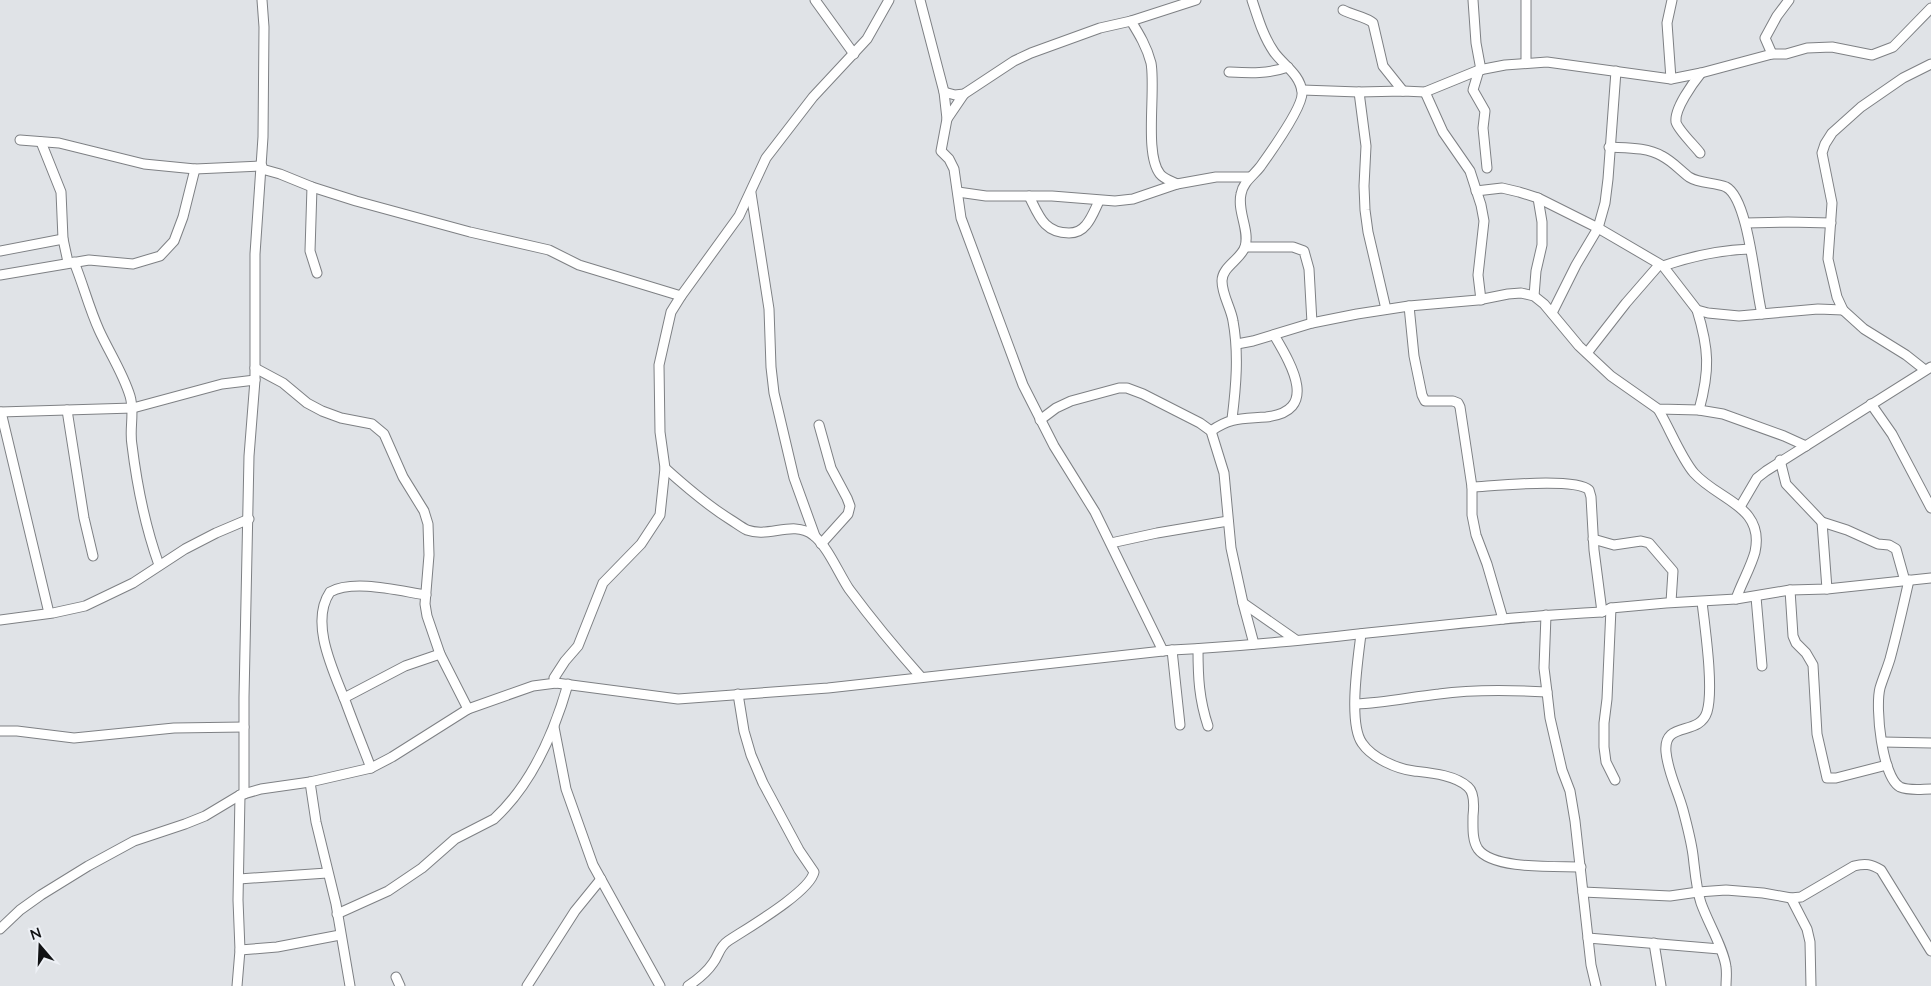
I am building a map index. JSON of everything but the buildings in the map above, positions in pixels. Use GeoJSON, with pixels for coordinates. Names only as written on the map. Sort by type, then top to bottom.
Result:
{"type":"FeatureCollection","features":[{"type":"Feature","properties":{"kind":"street"},"geometry":{"type":"LineString","coordinates":[[237,986],[240,950],[239,879],[249,456],[255,380],[255,254],[257,207],[262,167],[264,27],[262,0]]}},
{"type":"Feature","properties":{"kind":"street"},"geometry":{"type":"LineString","coordinates":[[815,0],[854,54]]}},
{"type":"Feature","properties":{"kind":"street"},"geometry":{"type":"LineString","coordinates":[[556,683],[554,678],[578,646],[603,583],[641,544],[660,514],[665,468],[660,432],[659,365],[671,312],[727,234],[751,193],[766,158],[812,97],[867,39],[889,0]]}},
{"type":"Feature","properties":{"kind":"street"},"geometry":{"type":"LineString","coordinates":[[920,0],[944,92],[947,119],[941,147],[954,170],[961,218],[988,294],[1023,385],[1040,420],[1054,446],[1085,493],[1168,650],[1180,725]]}},
{"type":"Feature","properties":{"kind":"street"},"geometry":{"type":"LineString","coordinates":[[947,119],[964,94],[1014,61],[1100,28],[1131,21],[1196,0]]}},
{"type":"Feature","properties":{"kind":"street"},"geometry":{"type":"LineString","coordinates":[[1232,419],[1237,344],[1222,278],[1244,247],[1245,237],[1240,203],[1243,187],[1259,168],[1297,112],[1302,97],[1302,90],[1297,79],[1275,54],[1262,31],[1252,0]]}},
{"type":"Feature","properties":{"kind":"street"},"geometry":{"type":"LineString","coordinates":[[1473,0],[1480,70],[1473,90],[1485,111],[1483,128],[1487,168]]}},
{"type":"Feature","properties":{"kind":"street"},"geometry":{"type":"LineString","coordinates":[[1526,0],[1526,62]]}},
{"type":"Feature","properties":{"kind":"street"},"geometry":{"type":"LineString","coordinates":[[1671,79],[1667,23],[1672,0]]}},
{"type":"Feature","properties":{"kind":"street"},"geometry":{"type":"LineString","coordinates":[[1772,54],[1765,38],[1777,16],[1789,0]]}},
{"type":"Feature","properties":{"kind":"street"},"geometry":{"type":"LineString","coordinates":[[1302,90],[1359,92],[1403,90],[1425,92],[1480,70],[1526,62],[1547,62],[1671,79],[1700,74],[1772,54],[1786,54],[1819,47],[1878,54],[1893,47],[1931,8]]}},
{"type":"Feature","properties":{"kind":"street"},"geometry":{"type":"LineString","coordinates":[[1343,10],[1370,20],[1373,23],[1383,66],[1403,90]]}},
{"type":"Feature","properties":{"kind":"street"},"geometry":{"type":"LineString","coordinates":[[1131,21],[1144,43],[1151,63],[1154,158],[1160,174],[1167,180],[1177,184]]}},
{"type":"Feature","properties":{"kind":"street"},"geometry":{"type":"LineString","coordinates":[[1740,507],[1757,478],[1780,460],[1806,446],[1928,368],[1875,337],[1843,310],[1837,297],[1828,259],[1831,196],[1822,153],[1825,144],[1836,128],[1873,98],[1903,78],[1931,64]]}},
{"type":"Feature","properties":{"kind":"street"},"geometry":{"type":"LineString","coordinates":[[1229,72],[1273,72],[1288,67]]}},
{"type":"Feature","properties":{"kind":"street"},"geometry":{"type":"LineString","coordinates":[[1552,313],[1576,265],[1598,228],[1605,203],[1616,71]]}},
{"type":"Feature","properties":{"kind":"street"},"geometry":{"type":"LineString","coordinates":[[1700,74],[1684,98],[1676,122],[1700,154]]}},
{"type":"Feature","properties":{"kind":"street"},"geometry":{"type":"LineString","coordinates":[[944,92],[956,95],[964,94]]}},
{"type":"Feature","properties":{"kind":"street"},"geometry":{"type":"LineString","coordinates":[[1359,92],[1366,146],[1364,186],[1366,217],[1386,309]]}},
{"type":"Feature","properties":{"kind":"street"},"geometry":{"type":"LineString","coordinates":[[1425,92],[1443,132],[1470,171],[1476,191],[1484,222],[1478,274],[1481,300]]}},
{"type":"Feature","properties":{"kind":"street"},"geometry":{"type":"LineString","coordinates":[[20,140],[58,143],[144,164],[195,169],[262,167],[312,187],[356,201],[470,232],[549,250],[580,264],[681,296]]}},
{"type":"Feature","properties":{"kind":"street"},"geometry":{"type":"LineString","coordinates":[[41,142],[61,192],[63,238],[71,262],[98,329],[128,388],[133,408],[131,443],[142,510],[159,565]]}},
{"type":"Feature","properties":{"kind":"street"},"geometry":{"type":"LineString","coordinates":[[1610,147],[1650,151],[1661,155],[1696,180],[1726,188],[1733,193],[1746,223],[1762,314]]}},
{"type":"Feature","properties":{"kind":"street"},"geometry":{"type":"LineString","coordinates":[[0,275],[71,262],[100,260],[133,264],[160,256],[174,240],[195,169]]}},
{"type":"Feature","properties":{"kind":"street"},"geometry":{"type":"LineString","coordinates":[[958,192],[986,196],[1029,196],[1099,201],[1133,199],[1177,184],[1216,177],[1250,177]]}},
{"type":"Feature","properties":{"kind":"street"},"geometry":{"type":"LineString","coordinates":[[312,187],[310,251],[317,273]]}},
{"type":"Feature","properties":{"kind":"street"},"geometry":{"type":"LineString","coordinates":[[1476,191],[1502,188],[1538,198],[1598,228],[1661,266],[1697,310],[1702,327],[1708,361],[1706,386],[1699,410]]}},
{"type":"Feature","properties":{"kind":"street"},"geometry":{"type":"LineString","coordinates":[[751,193],[769,309],[774,393],[794,478],[815,536],[848,588],[889,641],[921,677]]}},
{"type":"Feature","properties":{"kind":"street"},"geometry":{"type":"LineString","coordinates":[[1029,196],[1039,217],[1050,229],[1061,233],[1074,233],[1081,230],[1087,224],[1099,201]]}},
{"type":"Feature","properties":{"kind":"street"},"geometry":{"type":"LineString","coordinates":[[1534,296],[1536,271],[1542,245],[1542,222],[1538,198]]}},
{"type":"Feature","properties":{"kind":"street"},"geometry":{"type":"LineString","coordinates":[[1746,223],[1831,223]]}},
{"type":"Feature","properties":{"kind":"street"},"geometry":{"type":"LineString","coordinates":[[0,251],[63,238]]}},
{"type":"Feature","properties":{"kind":"street"},"geometry":{"type":"LineString","coordinates":[[1244,247],[1293,247],[1304,251],[1309,269],[1312,323]]}},
{"type":"Feature","properties":{"kind":"street"},"geometry":{"type":"LineString","coordinates":[[1587,353],[1626,302],[1661,266],[1692,256],[1729,250],[1750,249]]}},
{"type":"Feature","properties":{"kind":"street"},"geometry":{"type":"LineString","coordinates":[[1237,344],[1312,323],[1386,309],[1481,300],[1508,294],[1521,293],[1534,296],[1552,313],[1587,353],[1612,376],[1658,409],[1692,472],[1707,486],[1740,507],[1752,520],[1756,530],[1754,554],[1736,599]]}},
{"type":"Feature","properties":{"kind":"street"},"geometry":{"type":"LineString","coordinates":[[1409,306],[1414,356],[1422,395],[1426,401],[1453,401],[1458,403],[1472,487],[1472,515],[1476,535],[1487,564],[1503,619]]}},
{"type":"Feature","properties":{"kind":"street"},"geometry":{"type":"LineString","coordinates":[[1697,310],[1739,316],[1818,309],[1843,310]]}},
{"type":"Feature","properties":{"kind":"street"},"geometry":{"type":"LineString","coordinates":[[1211,431],[1232,419],[1281,414],[1294,405],[1297,394],[1297,380],[1293,367],[1274,335]]}},
{"type":"Feature","properties":{"kind":"street"},"geometry":{"type":"LineString","coordinates":[[255,368],[276,379],[307,403],[322,411],[341,418],[372,424],[384,434],[403,477],[424,511],[428,524],[429,555],[426,616],[440,654],[468,709]]}},
{"type":"Feature","properties":{"kind":"street"},"geometry":{"type":"LineString","coordinates":[[49,613],[0,412],[133,408],[222,384],[255,380]]}},
{"type":"Feature","properties":{"kind":"street"},"geometry":{"type":"LineString","coordinates":[[1040,420],[1056,408],[1071,401],[1109,390],[1127,388],[1143,394],[1200,423],[1211,431],[1224,472],[1231,548],[1254,644]]}},
{"type":"Feature","properties":{"kind":"street"},"geometry":{"type":"LineString","coordinates":[[1871,404],[1892,434],[1931,508]]}},
{"type":"Feature","properties":{"kind":"street"},"geometry":{"type":"LineString","coordinates":[[1658,409],[1699,410],[1723,414],[1806,446]]}},
{"type":"Feature","properties":{"kind":"street"},"geometry":{"type":"LineString","coordinates":[[67,410],[84,518],[94,556]]}},
{"type":"Feature","properties":{"kind":"street"},"geometry":{"type":"LineString","coordinates":[[820,425],[831,468],[850,506],[848,514],[821,544]]}},
{"type":"Feature","properties":{"kind":"street"},"geometry":{"type":"LineString","coordinates":[[1780,460],[1786,484],[1822,522],[1896,549],[1907,580],[1890,660],[1880,688],[1879,722],[1887,765],[1892,779],[1900,787],[1931,789]]}},
{"type":"Feature","properties":{"kind":"street"},"geometry":{"type":"LineString","coordinates":[[665,468],[720,514],[746,529],[762,533],[795,528],[815,536]]}},
{"type":"Feature","properties":{"kind":"street"},"geometry":{"type":"LineString","coordinates":[[1472,487],[1544,483],[1586,487],[1591,494],[1593,539],[1607,610],[1607,699],[1604,746],[1606,762],[1615,780]]}},
{"type":"Feature","properties":{"kind":"street"},"geometry":{"type":"LineString","coordinates":[[0,620],[84,606],[114,593],[216,533],[249,519]]}},
{"type":"Feature","properties":{"kind":"street"},"geometry":{"type":"LineString","coordinates":[[1111,543],[1228,521]]}},
{"type":"Feature","properties":{"kind":"street"},"geometry":{"type":"LineString","coordinates":[[1822,522],[1827,589]]}},
{"type":"Feature","properties":{"kind":"street"},"geometry":{"type":"LineString","coordinates":[[1593,539],[1614,545],[1641,541],[1649,543],[1673,571],[1671,602]]}},
{"type":"Feature","properties":{"kind":"street"},"geometry":{"type":"LineString","coordinates":[[0,929],[20,910],[41,895],[88,866],[134,842],[205,816],[242,794],[261,788],[310,782],[371,768],[392,757],[468,709],[533,686],[556,683],[568,684],[678,699],[828,688],[1168,650],[1361,634],[1671,602],[1736,599],[1790,590],[1827,589],[1931,578]]}},
{"type":"Feature","properties":{"kind":"street"},"geometry":{"type":"LineString","coordinates":[[371,768],[326,652],[322,616],[324,605],[330,592],[345,587],[361,586],[426,595]]}},
{"type":"Feature","properties":{"kind":"street"},"geometry":{"type":"LineString","coordinates":[[1790,590],[1796,643],[1811,660],[1813,666],[1817,734],[1827,778],[1836,778],[1887,765]]}},
{"type":"Feature","properties":{"kind":"street"},"geometry":{"type":"LineString","coordinates":[[1756,597],[1762,666]]}},
{"type":"Feature","properties":{"kind":"street"},"geometry":{"type":"LineString","coordinates":[[1702,602],[1708,670],[1709,695],[1707,711],[1697,724],[1671,733],[1667,738],[1666,750],[1671,776],[1683,808],[1698,892],[1707,921],[1726,966],[1726,986]]}},
{"type":"Feature","properties":{"kind":"street"},"geometry":{"type":"LineString","coordinates":[[1243,603],[1296,640]]}},
{"type":"Feature","properties":{"kind":"street"},"geometry":{"type":"LineString","coordinates":[[1546,615],[1544,668],[1550,718],[1562,770],[1571,798],[1591,965],[1596,986]]}},
{"type":"Feature","properties":{"kind":"street"},"geometry":{"type":"LineString","coordinates":[[1361,634],[1355,720],[1362,742],[1378,757],[1406,770],[1457,780],[1471,790],[1473,796],[1474,839],[1478,850],[1491,859],[1505,863],[1580,867]]}},
{"type":"Feature","properties":{"kind":"street"},"geometry":{"type":"LineString","coordinates":[[1198,649],[1198,682],[1208,726]]}},
{"type":"Feature","properties":{"kind":"street"},"geometry":{"type":"LineString","coordinates":[[344,698],[405,666],[440,654]]}},
{"type":"Feature","properties":{"kind":"street"},"geometry":{"type":"LineString","coordinates":[[337,914],[388,891],[422,868],[455,839],[494,819],[515,797],[541,754],[554,727],[568,684]]}},
{"type":"Feature","properties":{"kind":"street"},"geometry":{"type":"LineString","coordinates":[[1356,704],[1467,691],[1547,692]]}},
{"type":"Feature","properties":{"kind":"street"},"geometry":{"type":"LineString","coordinates":[[688,986],[713,964],[724,943],[764,918],[804,887],[813,877],[814,872],[790,834],[760,776],[744,731],[738,694]]}},
{"type":"Feature","properties":{"kind":"street"},"geometry":{"type":"LineString","coordinates":[[0,731],[17,731],[74,738],[174,728],[244,727]]}},
{"type":"Feature","properties":{"kind":"street"},"geometry":{"type":"LineString","coordinates":[[554,727],[569,799],[593,864],[660,986]]}},
{"type":"Feature","properties":{"kind":"street"},"geometry":{"type":"LineString","coordinates":[[1883,742],[1931,743]]}},
{"type":"Feature","properties":{"kind":"street"},"geometry":{"type":"LineString","coordinates":[[310,782],[316,822],[337,914],[350,986]]}},
{"type":"Feature","properties":{"kind":"street"},"geometry":{"type":"LineString","coordinates":[[1583,892],[1670,896],[1726,890],[1763,893],[1791,898],[1801,897],[1854,866],[1873,865],[1881,870],[1928,937],[1931,951]]}},
{"type":"Feature","properties":{"kind":"street"},"geometry":{"type":"LineString","coordinates":[[239,879],[327,873]]}},
{"type":"Feature","properties":{"kind":"street"},"geometry":{"type":"LineString","coordinates":[[527,986],[575,911],[601,879]]}},
{"type":"Feature","properties":{"kind":"street"},"geometry":{"type":"LineString","coordinates":[[1791,898],[1807,929],[1810,942],[1811,986]]}},
{"type":"Feature","properties":{"kind":"street"},"geometry":{"type":"LineString","coordinates":[[240,950],[277,947],[340,935]]}},
{"type":"Feature","properties":{"kind":"street"},"geometry":{"type":"LineString","coordinates":[[1588,938],[1720,949]]}},
{"type":"Feature","properties":{"kind":"street"},"geometry":{"type":"LineString","coordinates":[[1654,943],[1661,986]]}},
{"type":"Feature","properties":{"kind":"street"},"geometry":{"type":"LineString","coordinates":[[396,977],[400,986]]}}]}
